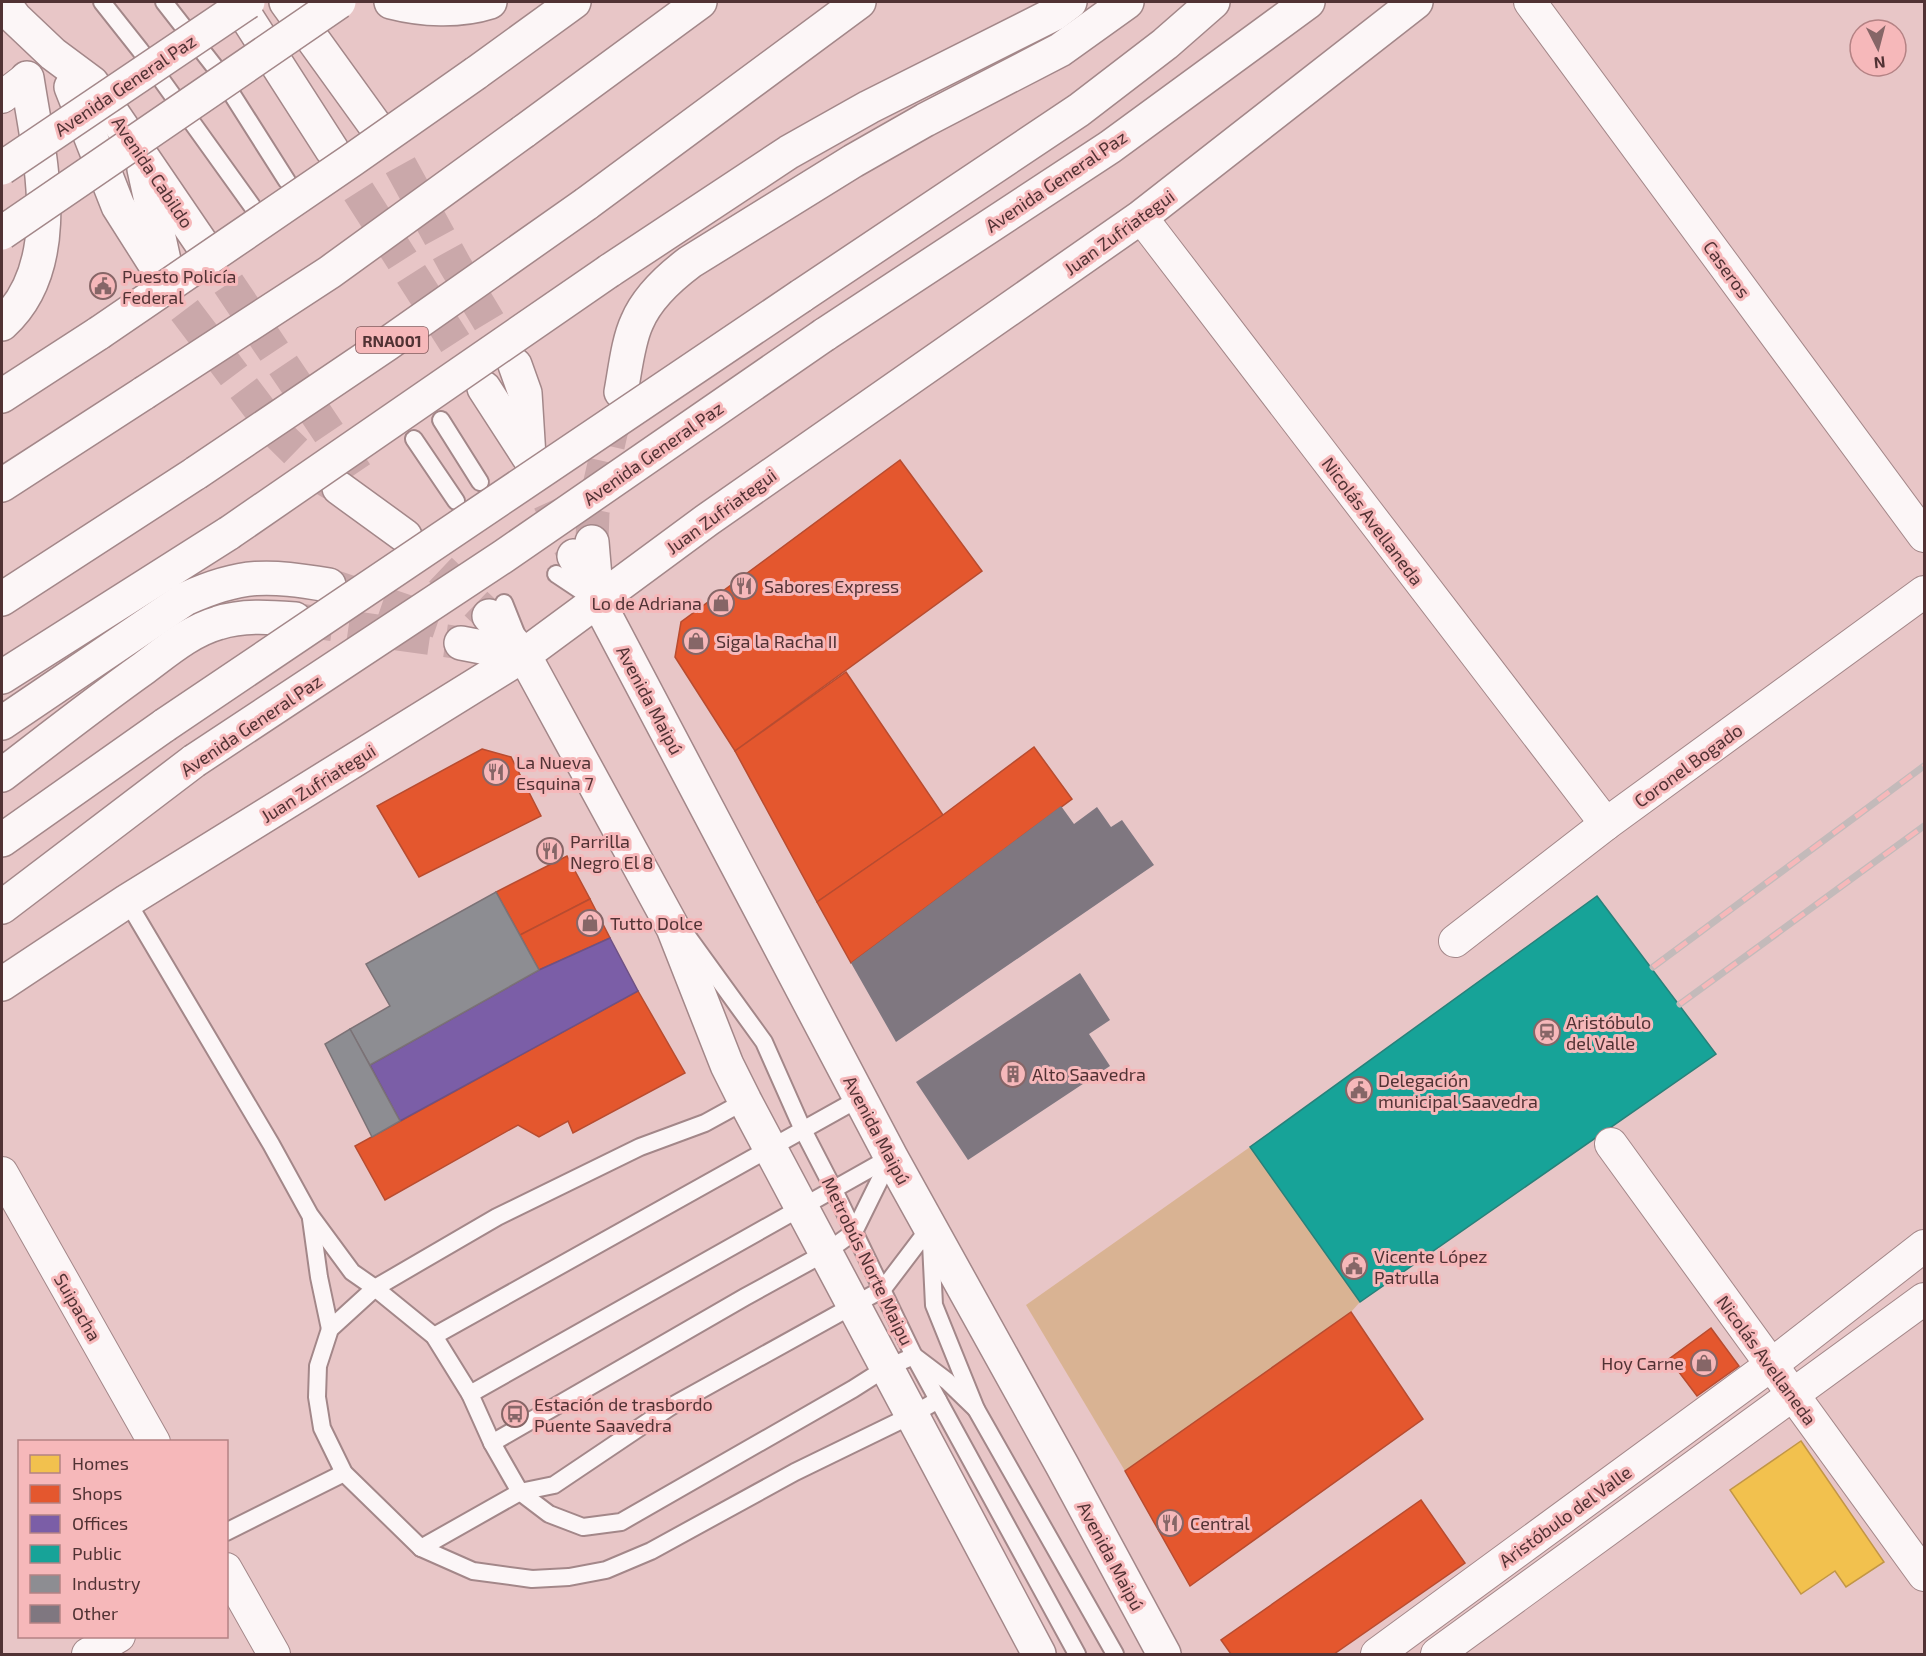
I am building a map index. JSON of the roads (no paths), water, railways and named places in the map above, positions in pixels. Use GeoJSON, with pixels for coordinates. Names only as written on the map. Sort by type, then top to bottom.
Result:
{"type":"FeatureCollection","features":[{"type":"Feature","properties":{"kind":"main road"},"geometry":{"type":"LineString","coordinates":[[237,2],[332,150]]}},
{"type":"Feature","properties":{"kind":"main road","name":"Avenida General Paz"},"geometry":{"type":"LineString","coordinates":[[2,168],[248,2]]}},
{"type":"Feature","properties":{"kind":"main road"},"geometry":{"type":"LineString","coordinates":[[286,2],[374,124]]}},
{"type":"Feature","properties":{"kind":"main road"},"geometry":{"type":"LineString","coordinates":[[2,233],[339,2]]}},
{"type":"Feature","properties":{"kind":"main road"},"geometry":{"type":"LineString","coordinates":[[391,2],[426,8],[457,8],[490,2]]}},
{"type":"Feature","properties":{"kind":"main road"},"geometry":{"type":"LineString","coordinates":[[2,396],[99,333],[352,160],[574,2]]}},
{"type":"Feature","properties":{"kind":"main road"},"geometry":{"type":"LineString","coordinates":[[2,485],[330,272],[700,2]]}},
{"type":"Feature","properties":{"kind":"main road","name":"RNA001"},"geometry":{"type":"LineString","coordinates":[[2,600],[387,344],[586,204],[859,2]]}},
{"type":"Feature","properties":{"kind":"main road"},"geometry":{"type":"LineString","coordinates":[[2,677],[229,532],[609,271],[789,152],[870,107],[1054,14],[1070,2]]}},
{"type":"Feature","properties":{"kind":"main road"},"geometry":{"type":"LineString","coordinates":[[621,392],[637,322],[649,302],[672,275],[853,161],[925,120],[1060,50],[1127,2]]}},
{"type":"Feature","properties":{"kind":"main road"},"geometry":{"type":"LineString","coordinates":[[2,840],[165,725],[1079,110],[1165,44],[1213,2]]}},
{"type":"Feature","properties":{"kind":"main road","name":"Avenida General Paz"},"geometry":{"type":"LineString","coordinates":[[2,907],[194,761],[504,556],[824,335],[1110,147],[1308,2]]}},
{"type":"Feature","properties":{"kind":"main road","name":"Juan Zufriategui"},"geometry":{"type":"LineString","coordinates":[[2,984],[127,901],[524,655],[820,441],[1141,217],[1416,2]]}},
{"type":"Feature","properties":{"kind":"main road"},"geometry":{"type":"LineString","coordinates":[[2,324],[27,293],[39,264],[42,248],[43,198],[27,78],[9,10]]}},
{"type":"Feature","properties":{"kind":"main road","name":"Avenida Cabildo"},"geometry":{"type":"LineString","coordinates":[[9,10],[53,54],[92,82],[201,243]]}},
{"type":"Feature","properties":{"kind":"main road","name":"Avenida Cabildo"},"geometry":{"type":"LineString","coordinates":[[53,54],[74,95],[118,206],[164,281],[140,153]]}},
{"type":"Feature","properties":{"kind":"main road"},"geometry":{"type":"LineString","coordinates":[[484,388],[530,457],[525,393],[515,365]]}},
{"type":"Feature","properties":{"kind":"main road"},"geometry":{"type":"LineString","coordinates":[[348,482],[405,536]]}},
{"type":"Feature","properties":{"kind":"main road"},"geometry":{"type":"LineString","coordinates":[[574,557],[597,601]]}},
{"type":"Feature","properties":{"kind":"main road"},"geometry":{"type":"LineString","coordinates":[[2,723],[185,599],[205,590],[232,581],[266,576],[328,585]]}},
{"type":"Feature","properties":{"kind":"main road","name":"Avenida Maipú"},"geometry":{"type":"LineString","coordinates":[[597,601],[891,1157],[1164,1654]]}},
{"type":"Feature","properties":{"kind":"main road"},"geometry":{"type":"LineString","coordinates":[[2,775],[122,683],[200,630],[233,619],[295,619]]}},
{"type":"Feature","properties":{"kind":"main road"},"geometry":{"type":"LineString","coordinates":[[482,624],[524,655],[646,878],[673,928],[726,1065],[853,1305],[900,1362],[925,1407],[1039,1654]]}},
{"type":"Feature","properties":{"kind":"street","name":"Caseros"},"geometry":{"type":"LineString","coordinates":[[1530,2],[1924,536]]}},
{"type":"Feature","properties":{"kind":"street"},"geometry":{"type":"LineString","coordinates":[[2,98],[27,78]]}},
{"type":"Feature","properties":{"kind":"street","name":"Nicolás Avellaneda"},"geometry":{"type":"LineString","coordinates":[[1141,217],[1606,824]]}},
{"type":"Feature","properties":{"kind":"street","name":"Coronel Bogado"},"geometry":{"type":"LineString","coordinates":[[1455,941],[1606,824],[1924,592]]}},
{"type":"Feature","properties":{"kind":"street","name":"Nicolás Avellaneda"},"geometry":{"type":"LineString","coordinates":[[1611,1144],[1924,1575]]}},
{"type":"Feature","properties":{"kind":"street","name":"Suipacha"},"geometry":{"type":"LineString","coordinates":[[2,1173],[153,1440]]}},
{"type":"Feature","properties":{"kind":"street","name":"Aristóbulo del Valle"},"geometry":{"type":"LineString","coordinates":[[1377,1654],[1771,1365],[1924,1246]]}},
{"type":"Feature","properties":{"kind":"street","name":"Aristóbulo del Valle"},"geometry":{"type":"LineString","coordinates":[[1437,1654],[1924,1299]]}},
{"type":"Feature","properties":{"kind":"street"},"geometry":{"type":"LineString","coordinates":[[228,1574],[274,1654]]}},
{"type":"Feature","properties":{"kind":"street"},"geometry":{"type":"LineString","coordinates":[[88,1654],[116,1638]]}},
{"type":"Feature","properties":{"kind":"lane"},"geometry":{"type":"LineString","coordinates":[[102,2],[140,50],[252,206]]}},
{"type":"Feature","properties":{"kind":"lane"},"geometry":{"type":"LineString","coordinates":[[164,2],[214,66],[287,181]]}},
{"type":"Feature","properties":{"kind":"lane"},"geometry":{"type":"LineString","coordinates":[[441,420],[480,482]]}},
{"type":"Feature","properties":{"kind":"lane"},"geometry":{"type":"LineString","coordinates":[[414,440],[456,501]]}},
{"type":"Feature","properties":{"kind":"lane"},"geometry":{"type":"LineString","coordinates":[[574,557],[597,601]]}},
{"type":"Feature","properties":{"kind":"lane"},"geometry":{"type":"LineString","coordinates":[[482,624],[524,655]]}},
{"type":"Feature","properties":{"kind":"lane","name":"Metrobús Norte Maipu"},"geometry":{"type":"LineString","coordinates":[[646,878],[764,1042],[803,1130],[883,1289],[900,1362]]}},
{"type":"Feature","properties":{"kind":"lane"},"geometry":{"type":"LineString","coordinates":[[127,901],[271,1144],[310,1215],[352,1272],[434,1336],[470,1394],[492,1443],[520,1492],[549,1514],[583,1527],[621,1522],[900,1362],[947,1381],[976,1409]]}},
{"type":"Feature","properties":{"kind":"lane"},"geometry":{"type":"LineString","coordinates":[[434,1336],[860,1098]]}},
{"type":"Feature","properties":{"kind":"lane"},"geometry":{"type":"LineString","coordinates":[[745,1101],[705,1123],[640,1147],[497,1217],[375,1288],[330,1329],[318,1366],[317,1396],[322,1428],[344,1473],[421,1548],[473,1571],[532,1579],[569,1577],[606,1570],[651,1551],[795,1472],[925,1407],[1077,1654]]}},
{"type":"Feature","properties":{"kind":"lane"},"geometry":{"type":"LineString","coordinates":[[470,1394],[891,1157]]}},
{"type":"Feature","properties":{"kind":"lane"},"geometry":{"type":"LineString","coordinates":[[492,1443],[825,1253],[854,1232],[891,1157]]}},
{"type":"Feature","properties":{"kind":"lane"},"geometry":{"type":"LineString","coordinates":[[310,1215],[319,1278],[330,1329]]}},
{"type":"Feature","properties":{"kind":"lane"},"geometry":{"type":"LineString","coordinates":[[421,1548],[520,1492],[554,1485],[670,1407],[883,1289],[930,1227]]}},
{"type":"Feature","properties":{"kind":"lane"},"geometry":{"type":"LineString","coordinates":[[930,1227],[934,1305],[976,1409],[1115,1654]]}},
{"type":"Feature","properties":{"kind":"lane"},"geometry":{"type":"LineString","coordinates":[[228,1531],[344,1473]]}},
{"type":"Feature","properties":{"kind":"tunnel"},"geometry":{"type":"LineString","coordinates":[[374,124],[393,152],[455,265],[515,365]]}},
{"type":"Feature","properties":{"kind":"tunnel"},"geometry":{"type":"LineString","coordinates":[[332,150],[484,388]]}},
{"type":"Feature","properties":{"kind":"tunnel"},"geometry":{"type":"LineString","coordinates":[[201,243],[358,476]]}},
{"type":"Feature","properties":{"kind":"tunnel"},"geometry":{"type":"LineString","coordinates":[[158,269],[171,292],[280,436],[324,479],[339,488]]}},
{"type":"Feature","properties":{"kind":"tunnel"},"geometry":{"type":"LineString","coordinates":[[592,542],[593,512],[618,403]]}},
{"type":"Feature","properties":{"kind":"tunnel"},"geometry":{"type":"LineString","coordinates":[[529,457],[574,556]]}},
{"type":"Feature","properties":{"kind":"tunnel"},"geometry":{"type":"LineString","coordinates":[[405,536],[489,616]]}},
{"type":"Feature","properties":{"kind":"tunnel"},"geometry":{"type":"LineString","coordinates":[[336,587],[438,622]]}},
{"type":"Feature","properties":{"kind":"tunnel"},"geometry":{"type":"LineString","coordinates":[[300,620],[461,643]]}},
{"type":"Feature","properties":{"kind":"railway"},"geometry":{"type":"LineString","coordinates":[[1653,967],[1924,766]]}},
{"type":"Feature","properties":{"kind":"railway"},"geometry":{"type":"LineString","coordinates":[[1680,1004],[1924,826]]}},
{"type":"Feature","properties":{"kind":"place","name":"Puesto Policía Federal"},"geometry":{"type":"Point","coordinates":[103,286]}},
{"type":"Feature","properties":{"kind":"place","name":"Sabores Express"},"geometry":{"type":"Point","coordinates":[744,586]}},
{"type":"Feature","properties":{"kind":"place","name":"Lo de Adriana"},"geometry":{"type":"Point","coordinates":[721,603]}},
{"type":"Feature","properties":{"kind":"place","name":"Siga la Racha II"},"geometry":{"type":"Point","coordinates":[696,641]}},
{"type":"Feature","properties":{"kind":"place","name":"La Nueva Esquina 7"},"geometry":{"type":"Point","coordinates":[496,772]}},
{"type":"Feature","properties":{"kind":"place","name":"Parrilla Negro El 8"},"geometry":{"type":"Point","coordinates":[550,851]}},
{"type":"Feature","properties":{"kind":"place","name":"Tutto Dolce"},"geometry":{"type":"Point","coordinates":[590,923]}},
{"type":"Feature","properties":{"kind":"place","name":"Aristóbulo del Valle"},"geometry":{"type":"Point","coordinates":[1547,1032]}},
{"type":"Feature","properties":{"kind":"place","name":"Alto Saavedra"},"geometry":{"type":"Point","coordinates":[1013,1074]}},
{"type":"Feature","properties":{"kind":"place","name":"Delegación municipal Saavedra"},"geometry":{"type":"Point","coordinates":[1359,1090]}},
{"type":"Feature","properties":{"kind":"place","name":"Vicente López Patrulla"},"geometry":{"type":"Point","coordinates":[1354,1266]}},
{"type":"Feature","properties":{"kind":"place","name":"Hoy Carne"},"geometry":{"type":"Point","coordinates":[1704,1363]}},
{"type":"Feature","properties":{"kind":"place","name":"Estación de trasbordo Puente Saavedra"},"geometry":{"type":"Point","coordinates":[515,1414]}},
{"type":"Feature","properties":{"kind":"place","name":"Central"},"geometry":{"type":"Point","coordinates":[1170,1523]}}]}
